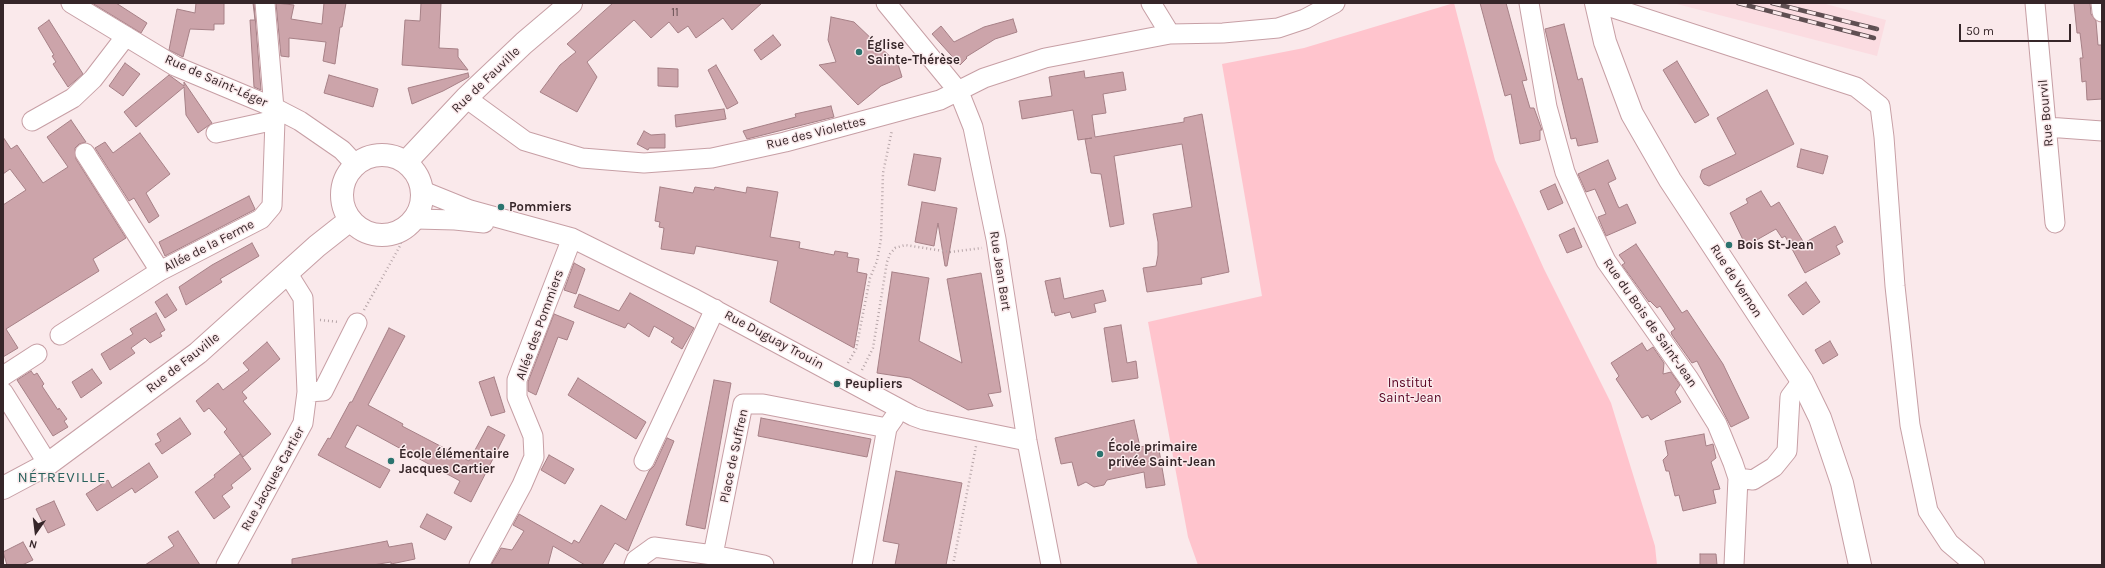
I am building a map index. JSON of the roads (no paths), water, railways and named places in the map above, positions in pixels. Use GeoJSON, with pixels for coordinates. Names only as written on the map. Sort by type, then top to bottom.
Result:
{"type":"FeatureCollection","features":[{"type":"Feature","properties":{"kind":"main road","name":"Rue de Vernon"},"geometry":{"type":"LineString","coordinates":[[1597,3],[1605,42],[1632,114],[1670,180],[1802,381],[1820,418],[1842,483],[1860,565]]}},
{"type":"Feature","properties":{"kind":"main road","name":"Rue de Fauville"},"geometry":{"type":"LineString","coordinates":[[406,162],[466,98],[561,6]]}},
{"type":"Feature","properties":{"kind":"main road"},"geometry":{"type":"LineString","coordinates":[[380,155],[394,156],[406,162],[417,175],[423,191],[422,206],[410,224],[390,235],[375,235],[361,230],[350,220],[343,206],[342,191],[346,177],[356,165],[367,158],[380,155]]}},
{"type":"Feature","properties":{"kind":"main road","name":"Rue de Fauville"},"geometry":{"type":"LineString","coordinates":[[3,488],[48,464],[198,353],[350,220]]}},
{"type":"Feature","properties":{"kind":"street","name":"Rue de Saint-Léger"},"geometry":{"type":"LineString","coordinates":[[71,3],[175,66],[274,113],[300,121],[330,142],[356,165]]}},
{"type":"Feature","properties":{"kind":"street","name":"Allée de la Ferme"},"geometry":{"type":"LineString","coordinates":[[60,335],[160,271],[261,219],[272,206],[274,113],[270,46],[265,3]]}},
{"type":"Feature","properties":{"kind":"street","name":"Rue Jean Bart"},"geometry":{"type":"LineString","coordinates":[[886,3],[959,92],[973,127],[996,245],[1027,440],[1051,565]]}},
{"type":"Feature","properties":{"kind":"street"},"geometry":{"type":"LineString","coordinates":[[1151,3],[1170,34]]}},
{"type":"Feature","properties":{"kind":"street","name":"Rue des Violettes"},"geometry":{"type":"LineString","coordinates":[[466,98],[525,141],[582,158],[644,163],[712,158],[784,142],[940,100],[959,92],[984,78],[1045,58],[1170,34],[1223,33],[1278,28],[1305,19],[1335,3]]}},
{"type":"Feature","properties":{"kind":"street","name":"Rue du Bois de Saint-Jean"},"geometry":{"type":"LineString","coordinates":[[1529,3],[1549,114],[1565,172],[1606,262],[1672,353],[1717,424],[1738,478],[1734,565]]}},
{"type":"Feature","properties":{"kind":"street"},"geometry":{"type":"LineString","coordinates":[[1597,3],[1856,87],[1880,106],[1884,137],[1895,286],[1910,425],[1928,511],[1949,543],[1975,565]]}},
{"type":"Feature","properties":{"kind":"street","name":"Rue Bourvil"},"geometry":{"type":"LineString","coordinates":[[2035,3],[2055,223]]}},
{"type":"Feature","properties":{"kind":"street"},"geometry":{"type":"LineString","coordinates":[[2101,3],[2102,12]]}},
{"type":"Feature","properties":{"kind":"street"},"geometry":{"type":"LineString","coordinates":[[32,121],[74,98],[93,79],[126,36]]}},
{"type":"Feature","properties":{"kind":"street"},"geometry":{"type":"LineString","coordinates":[[216,133],[274,113]]}},
{"type":"Feature","properties":{"kind":"street"},"geometry":{"type":"LineString","coordinates":[[2047,127],[2102,131]]}},
{"type":"Feature","properties":{"kind":"street"},"geometry":{"type":"LineString","coordinates":[[84,153],[160,271]]}},
{"type":"Feature","properties":{"kind":"street","name":"Rue Duguay Trouin"},"geometry":{"type":"LineString","coordinates":[[423,191],[470,210],[572,238],[715,309],[924,420],[1027,440]]}},
{"type":"Feature","properties":{"kind":"street","name":"Rue Duguay Trouin"},"geometry":{"type":"LineString","coordinates":[[410,224],[455,220],[549,231]]}},
{"type":"Feature","properties":{"kind":"street","name":"Allée des Pommiers"},"geometry":{"type":"LineString","coordinates":[[479,565],[522,485],[534,457],[533,436],[517,397],[517,380],[572,238]]}},
{"type":"Feature","properties":{"kind":"street","name":"Rue Jacques Cartier"},"geometry":{"type":"LineString","coordinates":[[226,565],[304,423],[307,392],[303,298],[288,274]]}},
{"type":"Feature","properties":{"kind":"street"},"geometry":{"type":"LineString","coordinates":[[644,461],[715,309]]}},
{"type":"Feature","properties":{"kind":"street"},"geometry":{"type":"LineString","coordinates":[[307,392],[323,391],[356,323]]}},
{"type":"Feature","properties":{"kind":"street"},"geometry":{"type":"LineString","coordinates":[[3,376],[36,354]]}},
{"type":"Feature","properties":{"kind":"street"},"geometry":{"type":"LineString","coordinates":[[1738,478],[1752,480],[1758,477],[1774,467],[1787,451],[1790,396],[1802,381]]}},
{"type":"Feature","properties":{"kind":"street"},"geometry":{"type":"LineString","coordinates":[[3,392],[9,412],[48,464]]}},
{"type":"Feature","properties":{"kind":"street","name":"Place de Suffren"},"geometry":{"type":"LineString","coordinates":[[713,555],[743,404],[763,404],[887,428]]}},
{"type":"Feature","properties":{"kind":"street"},"geometry":{"type":"LineString","coordinates":[[862,565],[887,428],[901,409]]}},
{"type":"Feature","properties":{"kind":"street"},"geometry":{"type":"LineString","coordinates":[[634,565],[636,560],[654,546],[764,565]]}},
{"type":"Feature","properties":{"kind":"railway"},"geometry":{"type":"LineString","coordinates":[[1738,3],[1874,38]]}},
{"type":"Feature","properties":{"kind":"railway"},"geometry":{"type":"LineString","coordinates":[[1772,3],[1877,29]]}},
{"type":"Feature","properties":{"kind":"place","name":"Église Sainte-Thérèse"},"geometry":{"type":"Point","coordinates":[859,52]}},
{"type":"Feature","properties":{"kind":"place","name":"Pommiers"},"geometry":{"type":"Point","coordinates":[501,207]}},
{"type":"Feature","properties":{"kind":"place","name":"Bois St-Jean"},"geometry":{"type":"Point","coordinates":[1729,245]}},
{"type":"Feature","properties":{"kind":"place","name":"Peupliers"},"geometry":{"type":"Point","coordinates":[837,384]}},
{"type":"Feature","properties":{"kind":"place","name":"École primaire privée Saint-Jean"},"geometry":{"type":"Point","coordinates":[1100,454]}},
{"type":"Feature","properties":{"kind":"place","name":"École élémentaire Jacques Cartier"},"geometry":{"type":"Point","coordinates":[391,461]}},
{"type":"Feature","properties":{"kind":"district","name":"NÉTREVILLE"},"geometry":{"type":"Point","coordinates":[62,478]}},
{"type":"Feature","properties":{"kind":"park label","name":"Institut Saint-Jean"},"geometry":{"type":"Point","coordinates":[1410,390]}}]}
